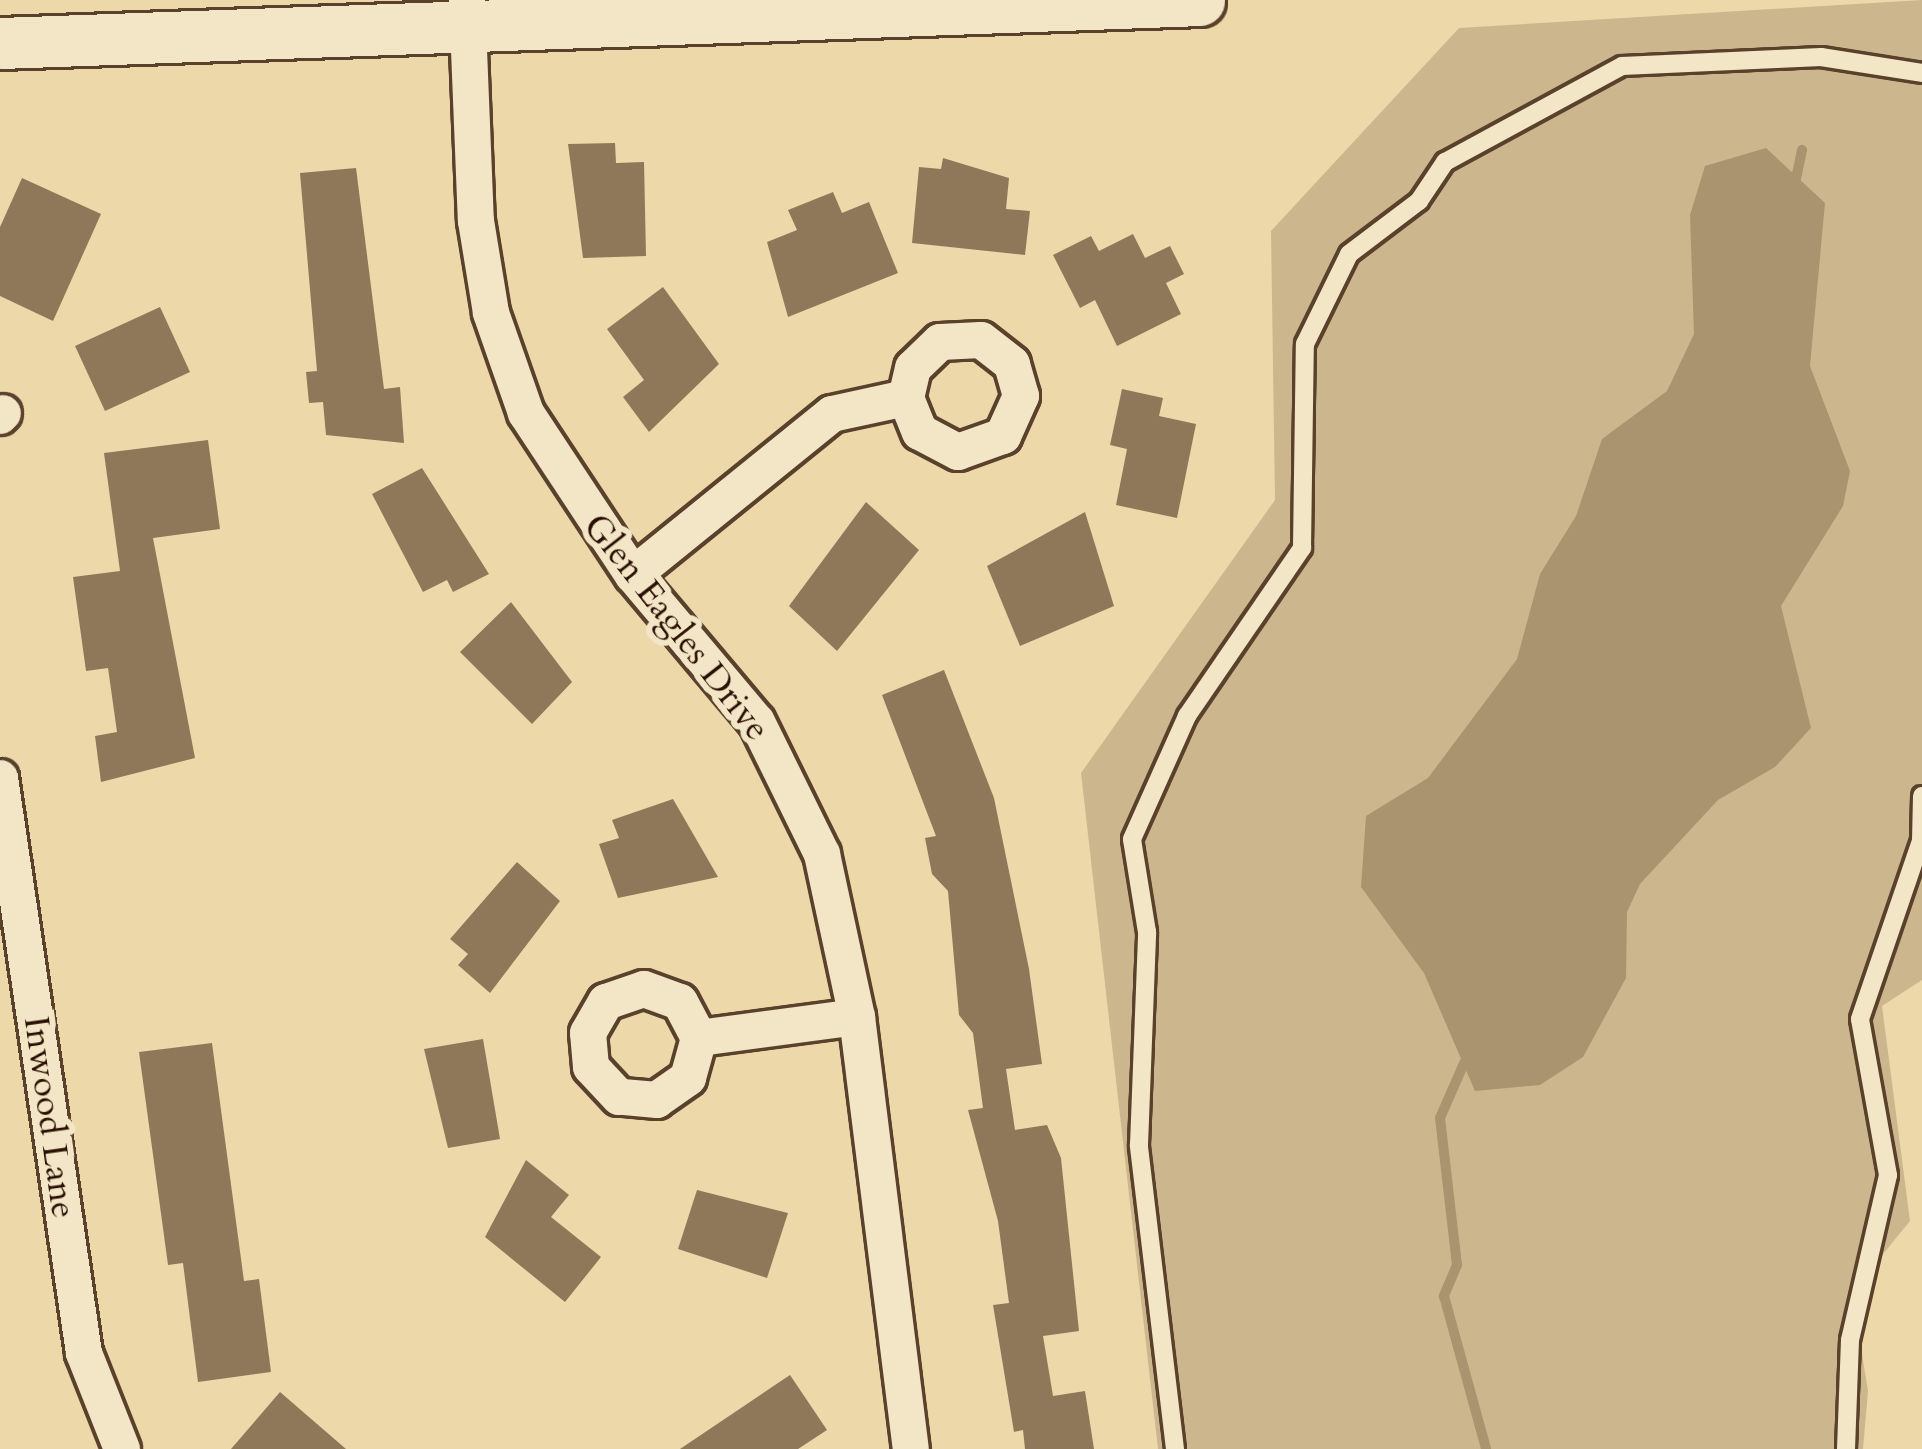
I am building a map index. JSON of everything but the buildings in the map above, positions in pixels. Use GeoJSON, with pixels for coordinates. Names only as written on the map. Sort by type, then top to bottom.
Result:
{"type":"FeatureCollection","features":[{"type":"Feature","properties":{"kind":"street"},"geometry":{"type":"LineString","coordinates":[[0,43],[467,13],[1198,0]]}},
{"type":"Feature","properties":{"kind":"street","name":"Glen Eagles Drive"},"geometry":{"type":"LineString","coordinates":[[467,13],[491,313],[551,463],[781,761],[822,854],[857,1017],[911,1449]]}},
{"type":"Feature","properties":{"kind":"street"},"geometry":{"type":"LineString","coordinates":[[633,575],[803,429],[906,398]]}},
{"type":"Feature","properties":{"kind":"street","name":"Inwood Lane"},"geometry":{"type":"LineString","coordinates":[[0,778],[84,1353],[122,1449]]}},
{"type":"Feature","properties":{"kind":"street"},"geometry":{"type":"LineString","coordinates":[[699,1038],[857,1017]]}},
{"type":"Feature","properties":{"kind":"lane"},"geometry":{"type":"LineString","coordinates":[[1175,1449],[1139,1144],[1148,949],[1132,839],[1187,716],[1302,548],[1306,344],[1349,254],[1419,201],[1445,162],[1622,66],[1821,57],[1922,74]]}},
{"type":"Feature","properties":{"kind":"lane"},"geometry":{"type":"LineString","coordinates":[[1846,1449],[1850,1340],[1888,1175],[1860,1019],[1921,841],[1922,796]]}},
{"type":"Feature","properties":{"kind":"shaded area"},"geometry":{"type":"Polygon","coordinates":[[[1922,0],[1922,980],[1882,1006],[1910,1221],[1852,1292],[1868,1391],[1863,1449],[1158,1449],[1081,773],[1275,500],[1271,231],[1459,28],[1922,0]]]}},
{"type":"Feature","properties":{"kind":"shaded area"},"geometry":{"type":"Polygon","coordinates":[[[1766,148],[1825,203],[1810,366],[1850,471],[1843,506],[1781,606],[1811,728],[1775,767],[1718,800],[1640,884],[1627,912],[1626,978],[1583,1057],[1540,1085],[1475,1091],[1424,973],[1361,887],[1366,816],[1428,778],[1517,659],[1540,574],[1576,516],[1602,439],[1667,391],[1694,334],[1690,215],[1705,166],[1766,148]]]}},
{"type":"Feature","properties":{"kind":"waterway"},"geometry":{"type":"LineString","coordinates":[[1794,188],[1802,150]]}},
{"type":"Feature","properties":{"kind":"waterway"},"geometry":{"type":"LineString","coordinates":[[1465,1061],[1440,1118],[1457,1265],[1444,1296],[1486,1449]]}}]}
